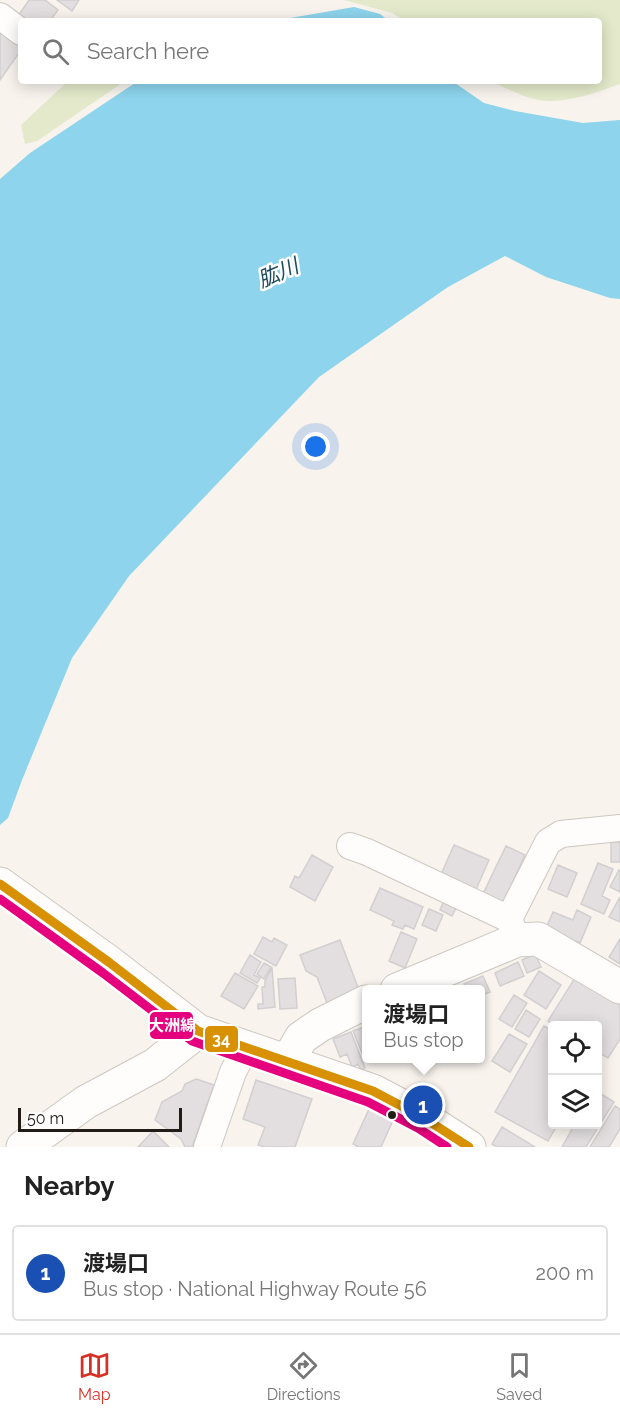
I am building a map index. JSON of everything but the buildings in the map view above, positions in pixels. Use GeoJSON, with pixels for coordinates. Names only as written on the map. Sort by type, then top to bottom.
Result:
{"type":"FeatureCollection","features":[{"type":"Feature","properties":{"kind":"main road"},"geometry":{"type":"LineString","coordinates":[[0,884],[198,1030],[373,1091],[424,1118],[469,1147]]}},
{"type":"Feature","properties":{"kind":"main road"},"geometry":{"type":"LineString","coordinates":[[407,985],[513,929],[538,939],[620,987]]}},
{"type":"Feature","properties":{"kind":"main road"},"geometry":{"type":"LineString","coordinates":[[288,1061],[301,1038],[320,1025],[362,1004]]}},
{"type":"Feature","properties":{"kind":"main road"},"geometry":{"type":"LineString","coordinates":[[23,1147],[86,1102],[155,1065],[198,1030]]}},
{"type":"Feature","properties":{"kind":"street"},"geometry":{"type":"LineString","coordinates":[[0,16],[18,30]]}},
{"type":"Feature","properties":{"kind":"street"},"geometry":{"type":"LineString","coordinates":[[350,846],[368,852],[513,929],[548,842],[561,834],[620,828]]}},
{"type":"Feature","properties":{"kind":"street"},"geometry":{"type":"LineString","coordinates":[[207,1147],[233,1072],[246,1047]]}},
{"type":"Feature","properties":{"kind":"green space"},"geometry":{"type":"Polygon","coordinates":[[[344,0],[620,0],[620,84],[578,98],[545,101],[497,84],[602,84],[602,18],[400,18],[392,13],[344,0]]]}},
{"type":"Feature","properties":{"kind":"green space"},"geometry":{"type":"Polygon","coordinates":[[[65,84],[121,84],[37,141],[25,144],[21,125],[65,84]]]}},
{"type":"Feature","properties":{"kind":"water"},"geometry":{"type":"Polygon","coordinates":[[[354,7],[380,14],[385,18],[290,18],[354,7]]]}},
{"type":"Feature","properties":{"kind":"water","name":"肱川"},"geometry":{"type":"Polygon","coordinates":[[[134,84],[456,84],[484,103],[515,111],[583,123],[620,120],[620,299],[610,298],[546,277],[505,256],[448,287],[319,377],[129,576],[72,658],[8,818],[0,825],[0,179],[30,153],[134,84]]]}},
{"type":"Feature","properties":{"kind":"transit line","name":"34"},"geometry":{"type":"LineString","coordinates":[[0,884],[110,963],[198,1031],[373,1091],[424,1118],[469,1147]]}},
{"type":"Feature","properties":{"kind":"transit line","name":"大洲線"},"geometry":{"type":"LineString","coordinates":[[0,899],[192,1041],[368,1102],[418,1128],[447,1147]]}},
{"type":"Feature","properties":{"kind":"place","name":"渡場口"},"geometry":{"type":"Point","coordinates":[423,1105]}}]}
